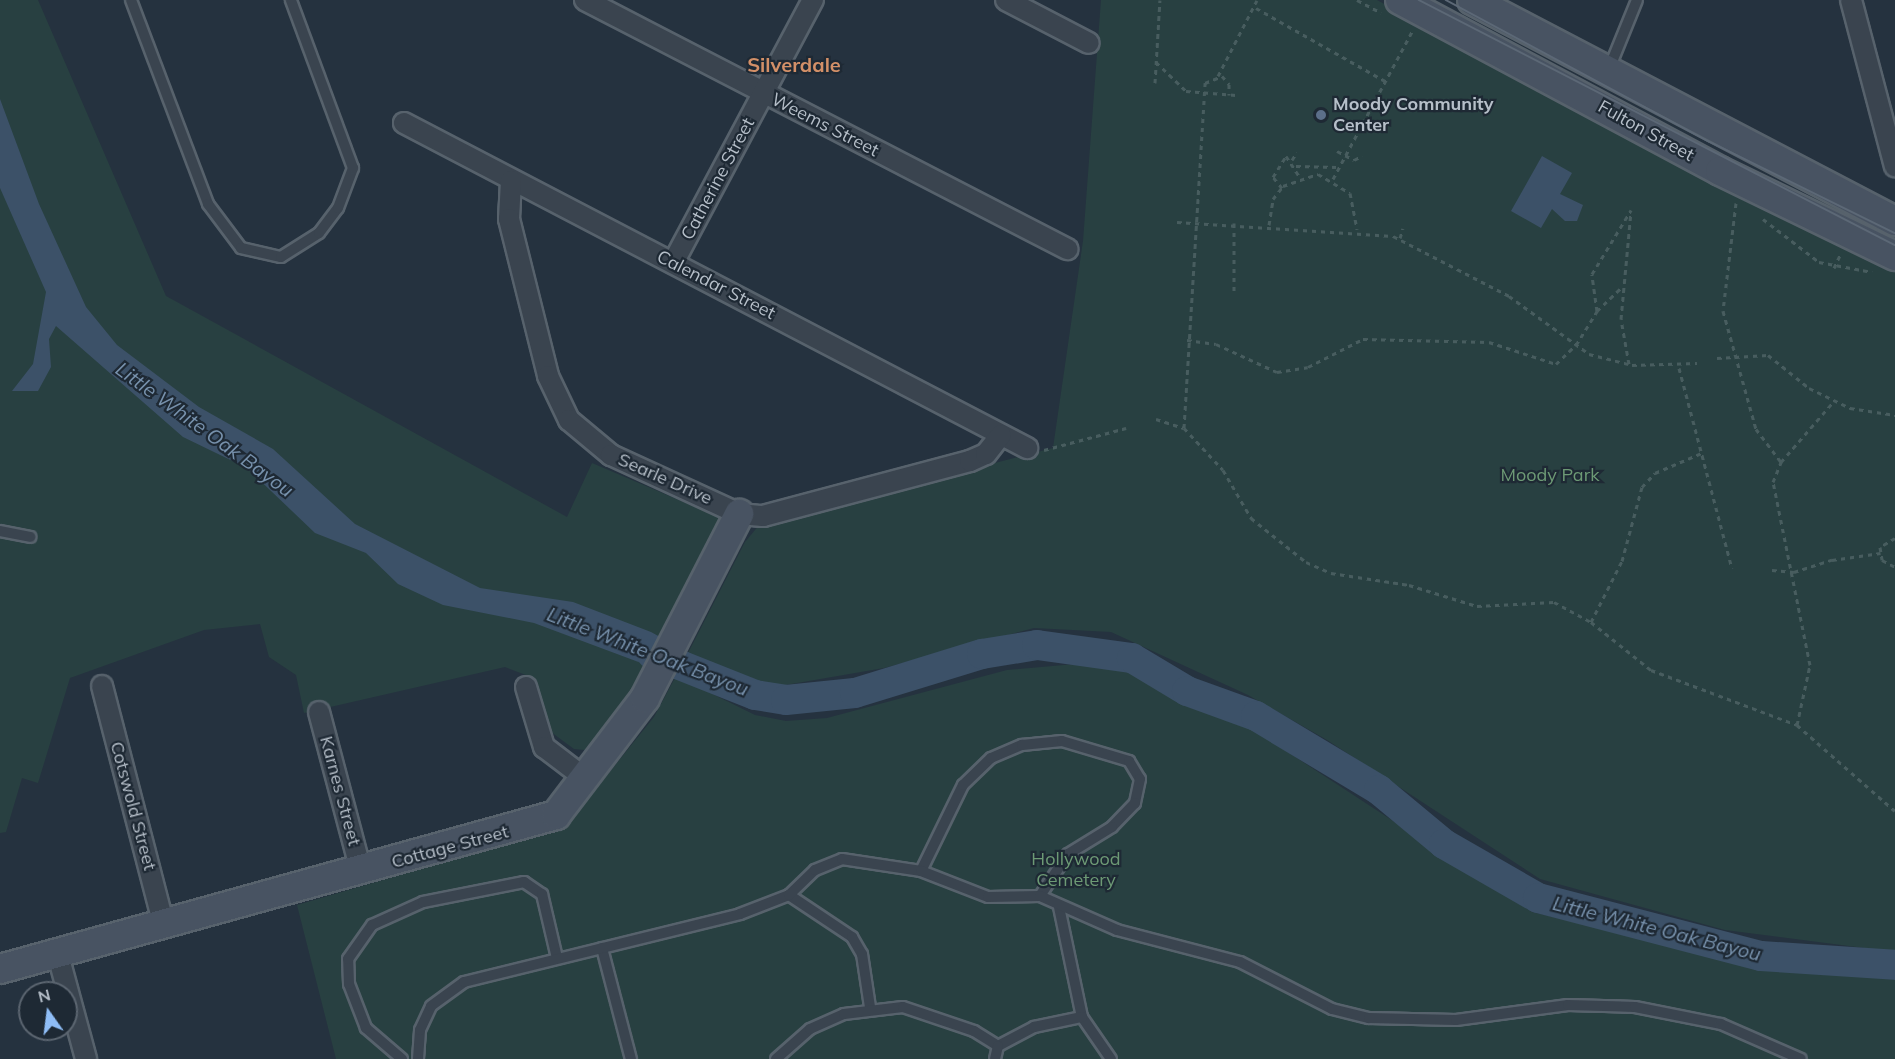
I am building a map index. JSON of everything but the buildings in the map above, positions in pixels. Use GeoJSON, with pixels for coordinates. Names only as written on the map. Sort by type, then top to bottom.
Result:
{"type":"FeatureCollection","features":[{"type":"Feature","properties":{"kind":"main road","name":"Fulton Street"},"geometry":{"type":"LineString","coordinates":[[1400,0],[1720,171],[1888,264]]}},
{"type":"Feature","properties":{"kind":"main road","name":"Fulton Street"},"geometry":{"type":"LineString","coordinates":[[1472,0],[1895,221]]}},
{"type":"Feature","properties":{"kind":"main road","name":"Cottage Street"},"geometry":{"type":"LineString","coordinates":[[0,969],[549,820],[586,779],[615,741],[654,682],[739,514]]}},
{"type":"Feature","properties":{"kind":"street","name":"Weems Street"},"geometry":{"type":"LineString","coordinates":[[585,0],[1067,249]]}},
{"type":"Feature","properties":{"kind":"street","name":"Catherine Street"},"geometry":{"type":"LineString","coordinates":[[673,263],[813,0]]}},
{"type":"Feature","properties":{"kind":"street"},"geometry":{"type":"LineString","coordinates":[[1006,0],[1089,43]]}},
{"type":"Feature","properties":{"kind":"street"},"geometry":{"type":"LineString","coordinates":[[1851,0],[1895,166]]}},
{"type":"Feature","properties":{"kind":"street","name":"Calendar Street"},"geometry":{"type":"LineString","coordinates":[[404,123],[511,182],[673,263],[1027,448]]}},
{"type":"Feature","properties":{"kind":"street","name":"Searle Drive"},"geometry":{"type":"LineString","coordinates":[[511,182],[509,219],[561,408],[611,455],[739,514],[764,516],[934,472],[986,454],[1001,435]]}},
{"type":"Feature","properties":{"kind":"street","name":"Cotswold Street"},"geometry":{"type":"LineString","coordinates":[[102,686],[165,926]]}},
{"type":"Feature","properties":{"kind":"street"},"geometry":{"type":"LineString","coordinates":[[526,687],[544,747],[586,779]]}},
{"type":"Feature","properties":{"kind":"street","name":"Karnes Street"},"geometry":{"type":"LineString","coordinates":[[319,712],[361,871]]}},
{"type":"Feature","properties":{"kind":"street"},"geometry":{"type":"LineString","coordinates":[[58,955],[86,1059]]}},
{"type":"Feature","properties":{"kind":"lane"},"geometry":{"type":"LineString","coordinates":[[131,0],[208,204],[241,248],[281,257],[319,233],[338,208],[353,168],[344,131],[291,0]]}},
{"type":"Feature","properties":{"kind":"lane"},"geometry":{"type":"LineString","coordinates":[[1608,72],[1637,0]]}},
{"type":"Feature","properties":{"kind":"lane"},"geometry":{"type":"LineString","coordinates":[[0,531],[30,537]]}},
{"type":"Feature","properties":{"kind":"lane"},"geometry":{"type":"LineString","coordinates":[[921,872],[963,785],[991,758],[1022,745],[1062,741],[1129,761],[1140,779],[1135,803],[1112,827],[1068,854],[1040,896]]}},
{"type":"Feature","properties":{"kind":"lane"},"geometry":{"type":"LineString","coordinates":[[418,1059],[424,1019],[440,996],[483,976],[740,914],[789,895],[815,870],[842,859],[921,872],[982,896],[1040,896],[1059,907],[1150,941],[1240,962],[1332,1008],[1369,1018],[1456,1020],[1568,1005],[1635,1007],[1721,1024],[1801,1059]]}},
{"type":"Feature","properties":{"kind":"lane"},"geometry":{"type":"LineString","coordinates":[[402,1059],[366,1028],[349,984],[348,959],[372,925],[423,902],[524,882],[542,894],[557,958]]}},
{"type":"Feature","properties":{"kind":"lane"},"geometry":{"type":"LineString","coordinates":[[789,895],[852,937],[862,954],[870,1007]]}},
{"type":"Feature","properties":{"kind":"lane"},"geometry":{"type":"LineString","coordinates":[[1059,907],[1082,1017],[1111,1059]]}},
{"type":"Feature","properties":{"kind":"lane"},"geometry":{"type":"LineString","coordinates":[[602,948],[630,1059]]}},
{"type":"Feature","properties":{"kind":"lane"},"geometry":{"type":"LineString","coordinates":[[776,1059],[810,1029],[870,1007],[929,1012],[998,1046]]}},
{"type":"Feature","properties":{"kind":"lane"},"geometry":{"type":"LineString","coordinates":[[995,1059],[998,1046],[1034,1027],[1082,1017]]}},
{"type":"Feature","properties":{"kind":"path"},"geometry":{"type":"LineString","coordinates":[[1155,83],[1161,0]]}},
{"type":"Feature","properties":{"kind":"path"},"geometry":{"type":"LineString","coordinates":[[1184,428],[1187,340],[1204,93],[1207,80],[1218,76],[1256,8],[1257,0]]}},
{"type":"Feature","properties":{"kind":"path"},"geometry":{"type":"LineString","coordinates":[[1256,8],[1385,81]]}},
{"type":"Feature","properties":{"kind":"path"},"geometry":{"type":"LineString","coordinates":[[1333,179],[1336,167],[1416,24]]}},
{"type":"Feature","properties":{"kind":"path"},"geometry":{"type":"LineString","coordinates":[[1156,63],[1186,91],[1236,95]]}},
{"type":"Feature","properties":{"kind":"path"},"geometry":{"type":"LineString","coordinates":[[1218,76],[1229,84],[1228,95]]}},
{"type":"Feature","properties":{"kind":"path"},"geometry":{"type":"LineString","coordinates":[[1337,151],[1357,160],[1362,156]]}},
{"type":"Feature","properties":{"kind":"path"},"geometry":{"type":"LineString","coordinates":[[1292,160],[1297,152]]}},
{"type":"Feature","properties":{"kind":"path"},"geometry":{"type":"LineString","coordinates":[[1282,188],[1273,177],[1286,156],[1296,166],[1299,176]]}},
{"type":"Feature","properties":{"kind":"path"},"geometry":{"type":"LineString","coordinates":[[1296,166],[1336,167]]}},
{"type":"Feature","properties":{"kind":"path"},"geometry":{"type":"LineString","coordinates":[[1269,225],[1282,188],[1299,176],[1333,179],[1352,196],[1357,230]]}},
{"type":"Feature","properties":{"kind":"path"},"geometry":{"type":"LineString","coordinates":[[1731,192],[1745,202]]}},
{"type":"Feature","properties":{"kind":"path"},"geometry":{"type":"LineString","coordinates":[[1741,197],[1723,311],[1760,439],[1781,462]]}},
{"type":"Feature","properties":{"kind":"path"},"geometry":{"type":"LineString","coordinates":[[1597,311],[1592,274],[1631,210],[1621,288],[1629,364]]}},
{"type":"Feature","properties":{"kind":"path"},"geometry":{"type":"LineString","coordinates":[[1756,212],[1797,248],[1834,268],[1888,264]]}},
{"type":"Feature","properties":{"kind":"path"},"geometry":{"type":"LineString","coordinates":[[1177,222],[1357,230],[1400,238],[1509,296],[1576,345],[1629,364],[1679,368],[1697,363]]}},
{"type":"Feature","properties":{"kind":"path"},"geometry":{"type":"LineString","coordinates":[[1234,223],[1234,293]]}},
{"type":"Feature","properties":{"kind":"path"},"geometry":{"type":"LineString","coordinates":[[1400,238],[1403,228]]}},
{"type":"Feature","properties":{"kind":"path"},"geometry":{"type":"LineString","coordinates":[[1834,268],[1845,244]]}},
{"type":"Feature","properties":{"kind":"path"},"geometry":{"type":"LineString","coordinates":[[1187,340],[1216,344],[1277,372],[1308,368],[1363,339],[1498,343],[1552,364],[1576,345],[1597,311],[1621,288]]}},
{"type":"Feature","properties":{"kind":"path"},"geometry":{"type":"LineString","coordinates":[[1717,358],[1734,353],[1768,354],[1834,401],[1895,415]]}},
{"type":"Feature","properties":{"kind":"path"},"geometry":{"type":"LineString","coordinates":[[1679,368],[1704,452],[1732,568]]}},
{"type":"Feature","properties":{"kind":"path"},"geometry":{"type":"LineString","coordinates":[[1797,725],[1810,665],[1787,568],[1773,482],[1781,462],[1834,401]]}},
{"type":"Feature","properties":{"kind":"path"},"geometry":{"type":"LineString","coordinates":[[1156,419],[1184,428],[1223,470],[1268,537],[1319,569],[1409,585],[1477,606],[1554,602],[1591,622],[1651,670],[1797,725],[1895,811]]}},
{"type":"Feature","properties":{"kind":"path"},"geometry":{"type":"LineString","coordinates":[[1027,448],[1046,450],[1126,428]]}},
{"type":"Feature","properties":{"kind":"path"},"geometry":{"type":"LineString","coordinates":[[1591,622],[1622,561],[1642,486],[1655,473],[1704,452]]}},
{"type":"Feature","properties":{"kind":"path"},"geometry":{"type":"LineString","coordinates":[[1895,538],[1880,547],[1882,560],[1895,567]]}},
{"type":"Feature","properties":{"kind":"path"},"geometry":{"type":"LineString","coordinates":[[1773,570],[1787,568],[1794,572],[1832,560],[1881,553]]}},
{"type":"Feature","properties":{"kind":"green space"},"geometry":{"type":"Polygon","coordinates":[[[0,0],[38,0],[166,296],[567,517],[592,463],[721,518],[630,695],[585,750],[574,749],[551,732],[531,677],[505,667],[304,713],[296,675],[269,657],[260,624],[204,630],[70,678],[38,783],[22,778],[6,832],[0,833],[0,0]]]}},
{"type":"Feature","properties":{"kind":"green space","name":"Moody Park"},"geometry":{"type":"Polygon","coordinates":[[[1101,0],[1377,0],[1570,106],[1895,257],[1895,952],[1725,930],[1540,879],[1327,740],[1248,695],[1111,632],[1034,628],[884,668],[774,687],[688,653],[745,542],[760,524],[1053,448],[1083,241],[1101,0]]]}},
{"type":"Feature","properties":{"kind":"green space","name":"Hollywood Cemetery"},"geometry":{"type":"Polygon","coordinates":[[[1098,662],[1129,669],[1248,726],[1532,912],[1729,959],[1895,976],[1895,1059],[336,1059],[297,905],[565,827],[654,717],[676,676],[755,715],[786,721],[827,718],[1007,670],[1098,662]]]}},
{"type":"Feature","properties":{"kind":"water"},"geometry":{"type":"Polygon","coordinates":[[[0,99],[39,204],[86,307],[117,345],[199,407],[273,449],[355,524],[480,588],[573,602],[651,632],[695,656],[684,679],[534,623],[443,605],[398,584],[366,553],[315,533],[247,468],[183,437],[56,326],[49,339],[51,367],[38,391],[12,391],[33,364],[46,292],[0,188],[0,99]]]}},
{"type":"Feature","properties":{"kind":"water"},"geometry":{"type":"Polygon","coordinates":[[[1542,156],[1572,173],[1560,194],[1583,205],[1577,221],[1565,221],[1552,209],[1541,228],[1511,211],[1542,156]]]}},
{"type":"Feature","properties":{"kind":"waterway","name":"Little White Oak Bayou"},"geometry":{"type":"LineString","coordinates":[[652,654],[755,695],[786,700],[855,693],[982,654],[1037,645],[1132,658],[1187,691],[1256,716],[1379,790],[1444,844],[1538,898],[1761,956],[1895,965]]}},
{"type":"Feature","properties":{"kind":"tram line"},"geometry":{"type":"LineString","coordinates":[[1419,0],[1895,245]]}},
{"type":"Feature","properties":{"kind":"tram line"},"geometry":{"type":"LineString","coordinates":[[1446,0],[1708,141],[1895,233]]}},
{"type":"Feature","properties":{"kind":"place","name":"Moody Community Center"},"geometry":{"type":"Point","coordinates":[1321,115]}},
{"type":"Feature","properties":{"kind":"district","name":"Silverdale"},"geometry":{"type":"Point","coordinates":[794,64]}}]}
